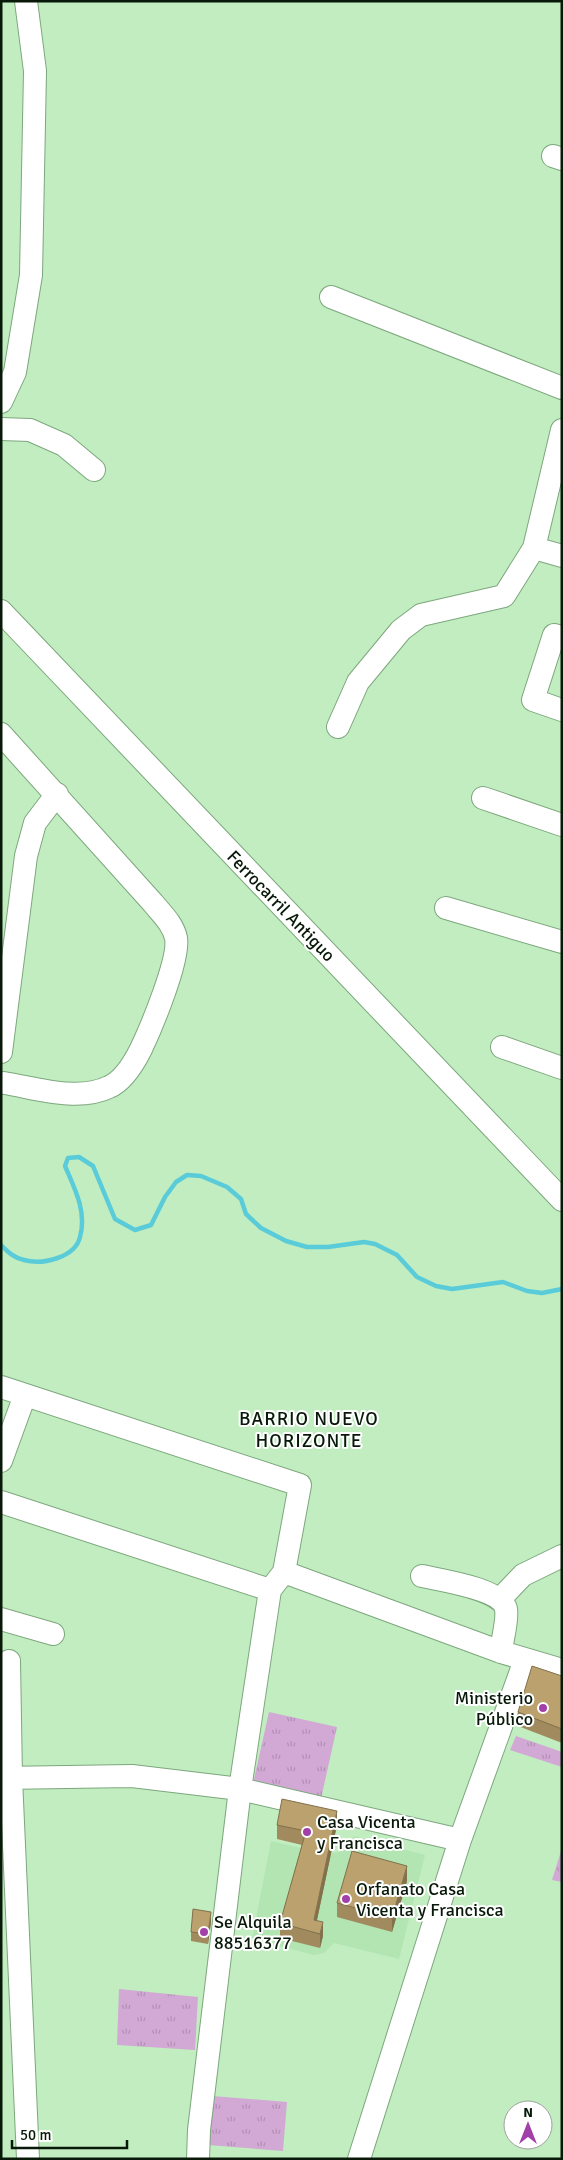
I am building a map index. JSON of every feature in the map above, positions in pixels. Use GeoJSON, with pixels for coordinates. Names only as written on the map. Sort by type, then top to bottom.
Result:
{"type":"FeatureCollection","features":[{"type":"Feature","properties":{"kind":"street"},"geometry":{"type":"LineString","coordinates":[[1,402],[15,372],[31,275],[35,70],[26,1]]}},
{"type":"Feature","properties":{"kind":"street"},"geometry":{"type":"LineString","coordinates":[[331,298],[562,388]]}},
{"type":"Feature","properties":{"kind":"street"},"geometry":{"type":"LineString","coordinates":[[1,429],[30,430],[64,445],[94,470]]}},
{"type":"Feature","properties":{"kind":"street"},"geometry":{"type":"LineString","coordinates":[[338,727],[358,682],[401,630],[421,615],[504,596],[534,548],[562,430]]}},
{"type":"Feature","properties":{"kind":"street"},"geometry":{"type":"LineString","coordinates":[[534,548],[562,556]]}},
{"type":"Feature","properties":{"kind":"street","name":"Ferrocarril Antiguo"},"geometry":{"type":"LineString","coordinates":[[1,611],[557,1191]]}},
{"type":"Feature","properties":{"kind":"street"},"geometry":{"type":"LineString","coordinates":[[562,637],[554,635],[533,700],[562,710]]}},
{"type":"Feature","properties":{"kind":"street"},"geometry":{"type":"LineString","coordinates":[[1,734],[57,794],[171,926],[176,939],[174,961],[140,1050],[122,1077],[109,1087],[79,1094],[2,1082]]}},
{"type":"Feature","properties":{"kind":"street"},"geometry":{"type":"LineString","coordinates":[[1,1052],[26,856],[36,823],[57,794]]}},
{"type":"Feature","properties":{"kind":"street"},"geometry":{"type":"LineString","coordinates":[[483,798],[562,825]]}},
{"type":"Feature","properties":{"kind":"street"},"geometry":{"type":"LineString","coordinates":[[446,908],[562,942]]}},
{"type":"Feature","properties":{"kind":"street"},"geometry":{"type":"LineString","coordinates":[[502,1047],[562,1068]]}},
{"type":"Feature","properties":{"kind":"street"},"geometry":{"type":"LineString","coordinates":[[1,1387],[300,1485],[284,1572],[270,1590],[240,1789],[199,2130],[198,2159]]}},
{"type":"Feature","properties":{"kind":"street"},"geometry":{"type":"LineString","coordinates":[[1,1461],[25,1395]]}},
{"type":"Feature","properties":{"kind":"street"},"geometry":{"type":"LineString","coordinates":[[1,1502],[270,1590]]}},
{"type":"Feature","properties":{"kind":"street"},"geometry":{"type":"LineString","coordinates":[[500,1598],[523,1575],[562,1556]]}},
{"type":"Feature","properties":{"kind":"street"},"geometry":{"type":"LineString","coordinates":[[284,1572],[501,1652],[562,1670]]}},
{"type":"Feature","properties":{"kind":"street"},"geometry":{"type":"LineString","coordinates":[[422,1576],[487,1592],[500,1598],[506,1609],[501,1652]]}},
{"type":"Feature","properties":{"kind":"street"},"geometry":{"type":"LineString","coordinates":[[1,1618],[53,1634]]}},
{"type":"Feature","properties":{"kind":"street"},"geometry":{"type":"LineString","coordinates":[[359,2159],[460,1840],[526,1660]]}},
{"type":"Feature","properties":{"kind":"street"},"geometry":{"type":"LineString","coordinates":[[9,1661],[6,1778],[28,2159]]}},
{"type":"Feature","properties":{"kind":"street"},"geometry":{"type":"LineString","coordinates":[[6,1778],[132,1776],[240,1789],[460,1840]]}},
{"type":"Feature","properties":{"kind":"shaded area","name":"Casa Vicenta y Francisca"},"geometry":{"type":"Polygon","coordinates":[[[354,1836],[425,1855],[399,1959],[334,1943],[324,1953],[314,1955],[252,1939],[271,1841],[327,1854],[344,1851],[354,1836]]]}},
{"type":"Feature","properties":{"kind":"green space"},"geometry":{"type":"Polygon","coordinates":[[[269,1712],[337,1727],[320,1803],[252,1788],[269,1712]]]}},
{"type":"Feature","properties":{"kind":"green space"},"geometry":{"type":"Polygon","coordinates":[[[516,1736],[562,1752],[562,1767],[510,1750],[516,1736]]]}},
{"type":"Feature","properties":{"kind":"green space"},"geometry":{"type":"Polygon","coordinates":[[[562,1848],[562,1882],[552,1880],[562,1848]]]}},
{"type":"Feature","properties":{"kind":"green space"},"geometry":{"type":"Polygon","coordinates":[[[119,1989],[198,1997],[195,2050],[117,2045],[119,1989]]]}},
{"type":"Feature","properties":{"kind":"green space"},"geometry":{"type":"Polygon","coordinates":[[[212,2096],[287,2102],[283,2151],[208,2145],[212,2096]]]}},
{"type":"Feature","properties":{"kind":"building","name":"Ministerio Público"},"geometry":{"type":"Polygon","coordinates":[[[532,1666],[562,1676],[562,1729],[518,1712],[532,1666]]]}},
{"type":"Feature","properties":{"kind":"building"},"geometry":{"type":"Polygon","coordinates":[[[282,1799],[337,1811],[314,1920],[323,1922],[320,1934],[280,1923],[306,1831],[277,1825],[282,1799]]]}},
{"type":"Feature","properties":{"kind":"building"},"geometry":{"type":"Polygon","coordinates":[[[352,1851],[407,1866],[392,1918],[337,1903],[352,1851]]]}},
{"type":"Feature","properties":{"kind":"building"},"geometry":{"type":"Polygon","coordinates":[[[193,1909],[211,1912],[208,1934],[191,1932],[193,1909]]]}},
{"type":"Feature","properties":{"kind":"waterway"},"geometry":{"type":"LineString","coordinates":[[1,1245],[14,1256],[31,1261],[57,1258],[72,1250],[80,1237],[82,1219],[79,1201],[65,1166],[68,1158],[79,1157],[93,1166],[115,1219],[135,1230],[151,1225],[165,1197],[176,1182],[187,1175],[201,1176],[227,1187],[241,1199],[246,1214],[261,1228],[286,1241],[307,1247],[328,1247],[364,1242],[375,1244],[397,1255],[417,1277],[436,1286],[452,1289],[503,1282],[527,1291],[542,1293],[562,1289]]}},
{"type":"Feature","properties":{"kind":"place","name":"Ministerio Público"},"geometry":{"type":"Point","coordinates":[543,1708]}},
{"type":"Feature","properties":{"kind":"place","name":"Casa Vicenta y Francisca"},"geometry":{"type":"Point","coordinates":[307,1832]}},
{"type":"Feature","properties":{"kind":"place","name":"Orfanato Casa Vicenta y Francisca"},"geometry":{"type":"Point","coordinates":[346,1899]}},
{"type":"Feature","properties":{"kind":"place","name":"Se Alquila 88516377"},"geometry":{"type":"Point","coordinates":[204,1932]}},
{"type":"Feature","properties":{"kind":"district","name":"BARRIO NUEVO HORIZONTE"},"geometry":{"type":"Point","coordinates":[309,1429]}}]}
